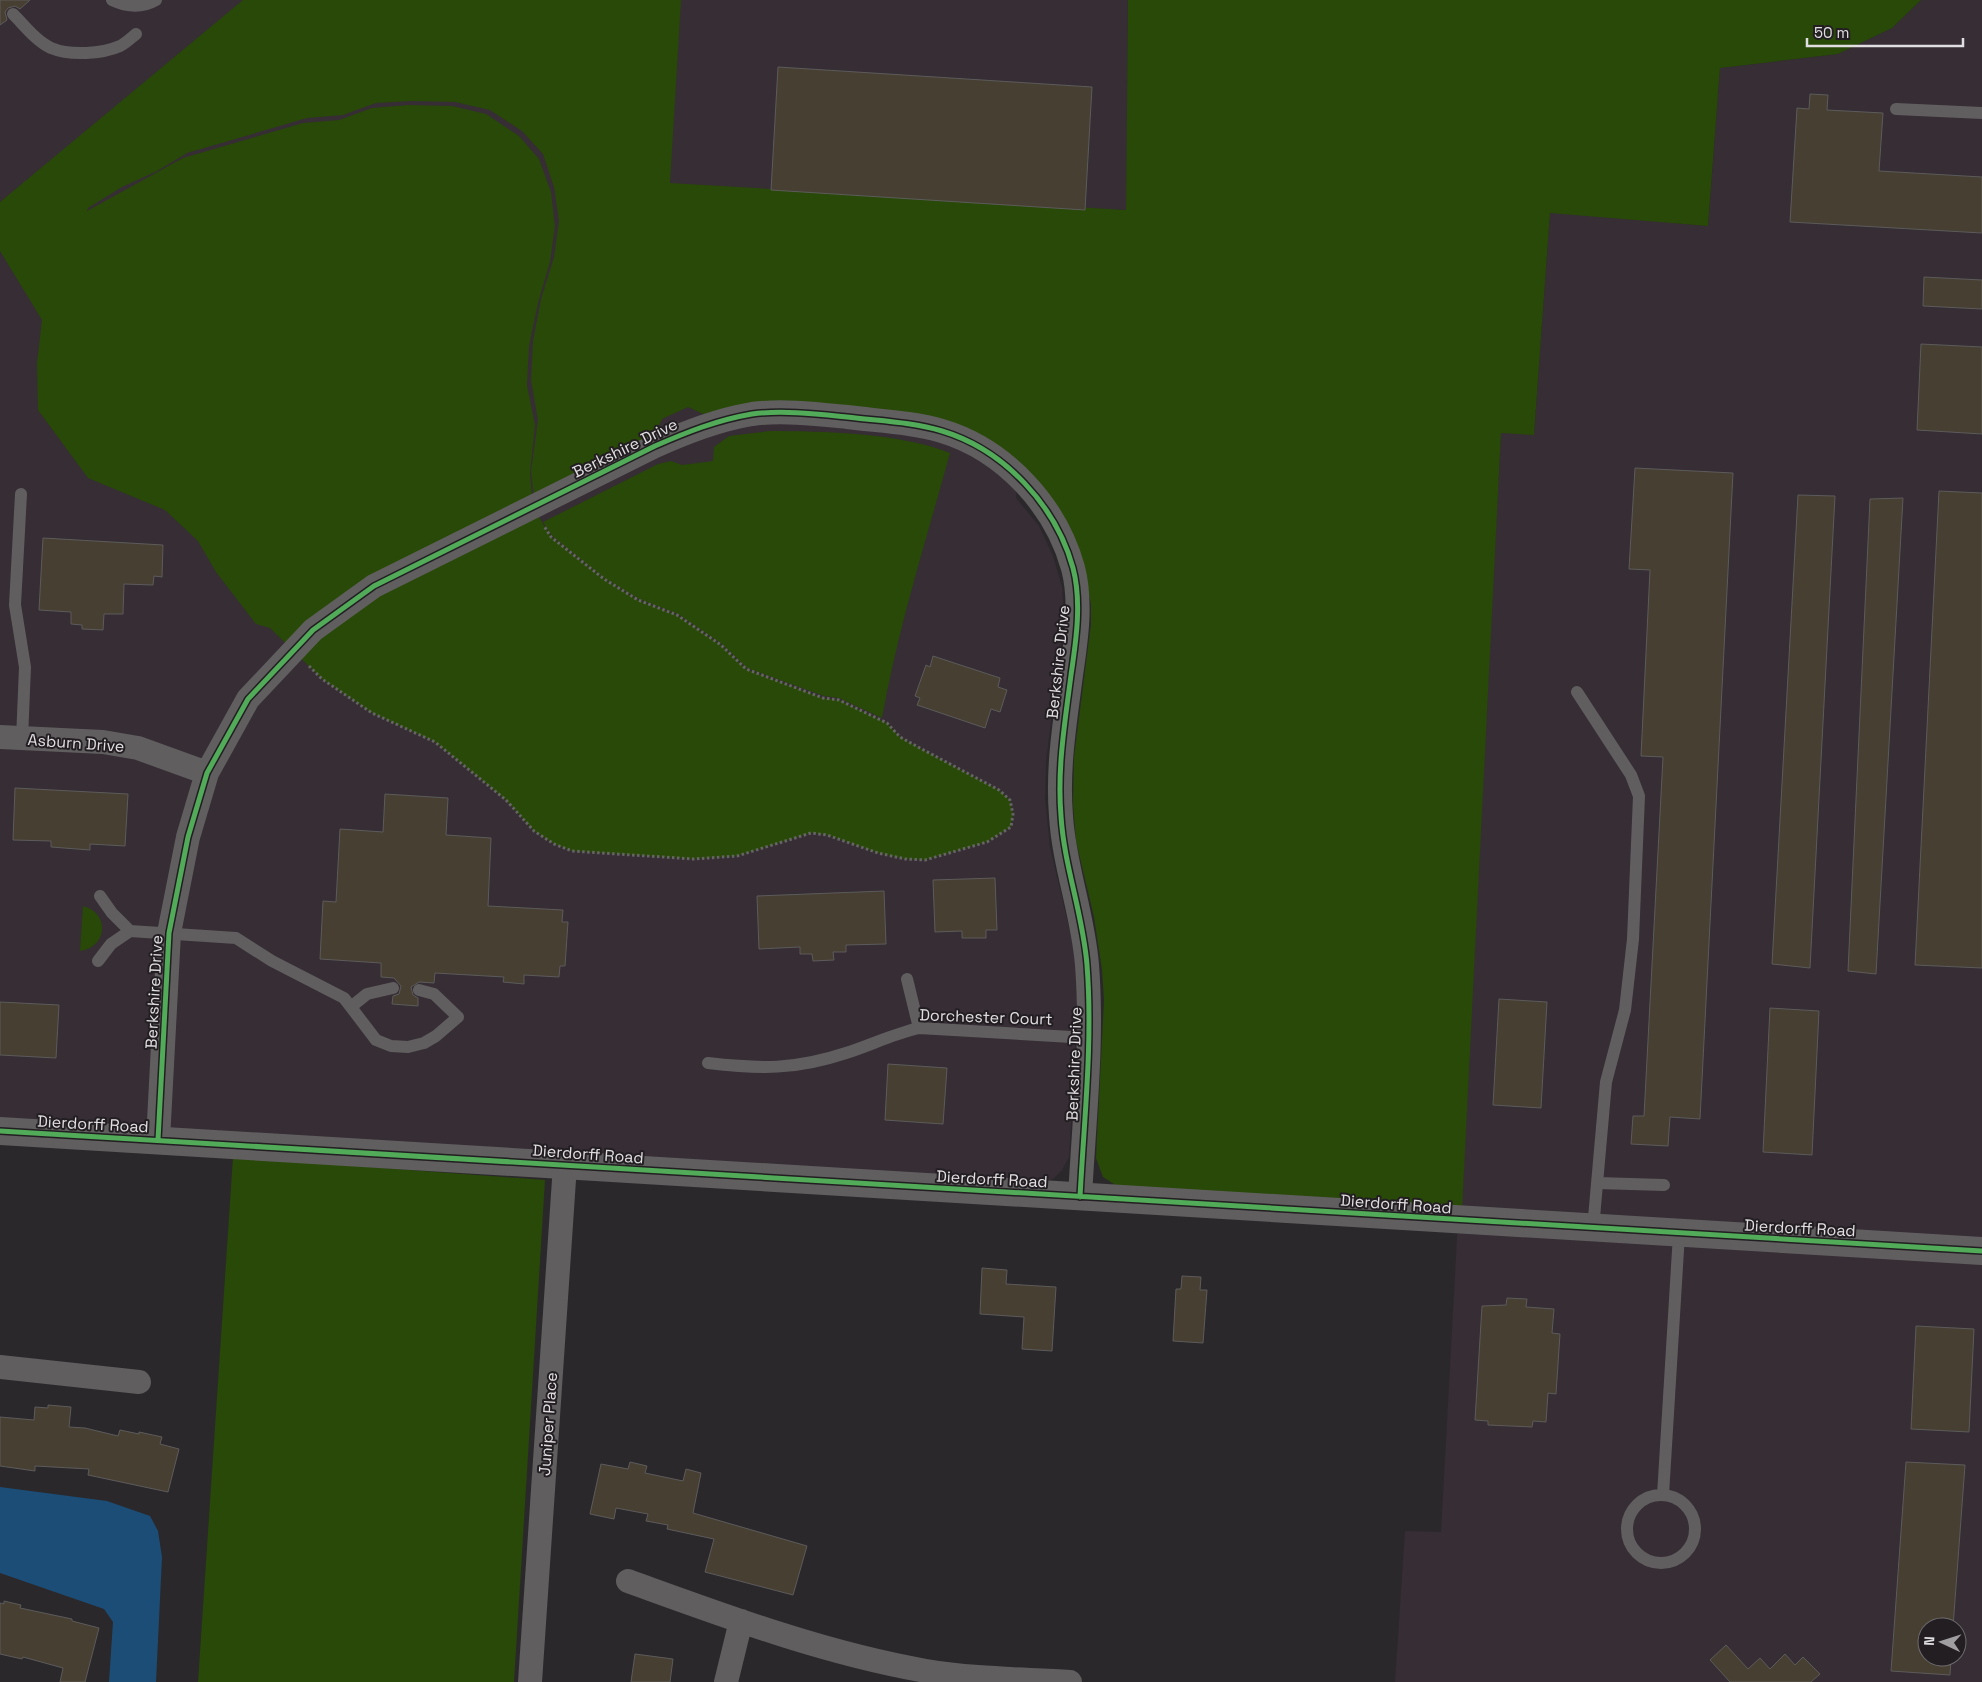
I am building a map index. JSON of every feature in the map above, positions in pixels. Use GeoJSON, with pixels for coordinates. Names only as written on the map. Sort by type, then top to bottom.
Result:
{"type":"FeatureCollection","features":[{"type":"Feature","properties":{"kind":"street","name":"Berkshire Drive"},"geometry":{"type":"LineString","coordinates":[[158,1140],[169,933],[188,837],[207,773],[248,699],[292,650],[313,630],[374,586],[693,429],[754,414],[828,415],[904,423],[943,431],[988,451],[1018,476],[1053,520],[1074,569],[1077,610],[1075,649],[1063,732],[1060,816],[1065,851],[1084,929],[1088,984],[1088,1038],[1080,1197]]}},
{"type":"Feature","properties":{"kind":"street","name":"Asburn Drive"},"geometry":{"type":"LineString","coordinates":[[11,738],[104,742],[138,748],[207,773]]}},
{"type":"Feature","properties":{"kind":"street","name":"Dierdorff Road"},"geometry":{"type":"LineString","coordinates":[[0,1131],[1592,1229],[1982,1251]]}},
{"type":"Feature","properties":{"kind":"street","name":"Juniper Place"},"geometry":{"type":"LineString","coordinates":[[530,1682],[565,1165]]}},
{"type":"Feature","properties":{"kind":"street"},"geometry":{"type":"LineString","coordinates":[[0,1367],[139,1382]]}},
{"type":"Feature","properties":{"kind":"street"},"geometry":{"type":"LineString","coordinates":[[628,1581],[741,1622],[849,1654],[911,1668],[966,1676],[1070,1682]]}},
{"type":"Feature","properties":{"kind":"street"},"geometry":{"type":"LineString","coordinates":[[726,1682],[741,1622]]}},
{"type":"Feature","properties":{"kind":"lane"},"geometry":{"type":"LineString","coordinates":[[112,0],[133,6],[144,5],[156,0]]}},
{"type":"Feature","properties":{"kind":"lane"},"geometry":{"type":"LineString","coordinates":[[13,14],[34,36],[50,47],[64,52],[103,50],[120,46],[136,34]]}},
{"type":"Feature","properties":{"kind":"lane"},"geometry":{"type":"LineString","coordinates":[[1896,109],[1982,113]]}},
{"type":"Feature","properties":{"kind":"lane"},"geometry":{"type":"LineString","coordinates":[[11,738],[25,666],[15,605],[21,494]]}},
{"type":"Feature","properties":{"kind":"lane"},"geometry":{"type":"LineString","coordinates":[[1577,692],[1631,775],[1639,796],[1633,939],[1625,1010],[1606,1082],[1592,1229]]}},
{"type":"Feature","properties":{"kind":"lane"},"geometry":{"type":"LineString","coordinates":[[100,896],[112,913],[130,931]]}},
{"type":"Feature","properties":{"kind":"lane"},"geometry":{"type":"LineString","coordinates":[[98,961],[111,944],[130,931],[236,938],[272,961],[344,998],[352,1006],[376,1040],[392,1046],[408,1047],[424,1043],[436,1036],[458,1017],[434,994],[419,990]]}},
{"type":"Feature","properties":{"kind":"lane"},"geometry":{"type":"LineString","coordinates":[[907,979],[919,1028]]}},
{"type":"Feature","properties":{"kind":"lane"},"geometry":{"type":"LineString","coordinates":[[352,1006],[367,994],[393,988]]}},
{"type":"Feature","properties":{"kind":"lane","name":"Dorchester Court"},"geometry":{"type":"LineString","coordinates":[[708,1063],[745,1068],[791,1068],[845,1054],[895,1033],[919,1028],[1088,1038]]}},
{"type":"Feature","properties":{"kind":"lane"},"geometry":{"type":"LineString","coordinates":[[1597,1182],[1664,1185]]}},
{"type":"Feature","properties":{"kind":"lane"},"geometry":{"type":"LineString","coordinates":[[1663,1495],[1679,1234]]}},
{"type":"Feature","properties":{"kind":"lane"},"geometry":{"type":"LineString","coordinates":[[1663,1495],[1674,1497],[1684,1503],[1692,1513],[1695,1524],[1695,1536],[1683,1556],[1672,1562],[1661,1563],[1641,1556],[1629,1539],[1627,1528],[1634,1508],[1642,1501],[1663,1495]]}},
{"type":"Feature","properties":{"kind":"path"},"geometry":{"type":"LineString","coordinates":[[292,650],[322,679],[372,713],[435,742],[506,800],[534,831],[554,844],[572,851],[693,859],[737,856],[810,833],[827,835],[878,853],[905,859],[925,860],[987,842],[1002,835],[1010,827],[1012,814],[1010,800],[999,790],[918,747],[900,736],[888,723],[839,700],[823,698],[746,669],[721,645],[677,615],[638,600],[570,553],[551,537],[533,507]]}},
{"type":"Feature","properties":{"kind":"shaded area"},"geometry":{"type":"Polygon","coordinates":[[[0,0],[1128,0],[1127,210],[1038,206],[1016,498],[1039,526],[1053,556],[1062,587],[1064,618],[1046,761],[1045,799],[1050,847],[1075,953],[1078,1005],[1069,1157],[1062,1170],[1054,1178],[1044,1183],[0,1120],[0,0]]]}},
{"type":"Feature","properties":{"kind":"shaded area"},"geometry":{"type":"Polygon","coordinates":[[[1921,0],[1982,0],[1982,1682],[1395,1682],[1405,1531],[1441,1532],[1501,432],[1534,434],[1550,212],[1708,226],[1720,68],[1838,54],[1892,28],[1921,0]]]}},
{"type":"Feature","properties":{"kind":"green space"},"geometry":{"type":"Polygon","coordinates":[[[243,0],[681,0],[670,183],[1126,210],[1128,0],[1921,0],[1892,28],[1838,54],[1720,68],[1708,226],[1550,213],[1534,435],[1501,433],[1462,1210],[1117,1186],[1103,1177],[1096,1158],[1104,1000],[1102,970],[1094,917],[1076,841],[1073,804],[1074,757],[1091,624],[1091,605],[1084,566],[993,443],[738,407],[703,414],[688,407],[662,419],[655,433],[534,496],[531,472],[538,420],[531,380],[533,341],[541,299],[554,257],[559,221],[554,187],[543,154],[522,131],[490,110],[455,102],[412,101],[376,103],[343,115],[307,118],[187,153],[157,171],[122,187],[88,208],[87,211],[183,158],[303,123],[339,120],[372,108],[409,105],[452,106],[486,114],[519,136],[539,159],[551,192],[555,226],[550,262],[538,303],[529,346],[527,385],[535,425],[530,473],[533,507],[551,537],[604,579],[638,600],[677,615],[721,645],[746,669],[823,698],[839,700],[887,723],[900,737],[999,790],[1010,800],[1013,814],[1011,827],[987,842],[925,860],[905,859],[878,853],[827,835],[811,833],[737,856],[693,859],[572,851],[554,844],[534,831],[506,800],[435,742],[372,713],[322,679],[270,628],[256,624],[216,572],[198,541],[165,510],[88,478],[38,410],[37,363],[42,320],[0,251],[0,202],[243,0]]]}},
{"type":"Feature","properties":{"kind":"green space"},"geometry":{"type":"Polygon","coordinates":[[[769,431],[861,434],[909,441],[950,453],[904,618],[882,718],[839,698],[824,696],[747,668],[722,644],[678,614],[639,599],[604,578],[552,536],[543,522],[658,464],[671,461],[682,465],[713,461],[714,447],[729,436],[769,431]]]}},
{"type":"Feature","properties":{"kind":"green space"},"geometry":{"type":"Polygon","coordinates":[[[83,906],[98,915],[102,930],[96,943],[80,951],[83,906]]]}},
{"type":"Feature","properties":{"kind":"green space"},"geometry":{"type":"Polygon","coordinates":[[[233,1157],[545,1180],[514,1682],[198,1682],[233,1157]]]}},
{"type":"Feature","properties":{"kind":"water"},"geometry":{"type":"Polygon","coordinates":[[[0,1487],[107,1501],[150,1516],[158,1531],[162,1557],[156,1682],[109,1682],[113,1622],[104,1609],[0,1573],[0,1487]]]}},
{"type":"Feature","properties":{"kind":"building"},"geometry":{"type":"Polygon","coordinates":[[[0,0],[30,0],[20,9],[15,6],[8,8],[5,12],[7,20],[0,25],[0,0]]]}},
{"type":"Feature","properties":{"kind":"building"},"geometry":{"type":"Polygon","coordinates":[[[778,67],[1092,87],[1085,210],[771,190],[778,67]]]}},
{"type":"Feature","properties":{"kind":"building"},"geometry":{"type":"Polygon","coordinates":[[[1810,94],[1828,95],[1827,110],[1883,113],[1879,171],[1982,177],[1982,233],[1790,222],[1797,108],[1809,109],[1810,94]]]}},
{"type":"Feature","properties":{"kind":"building"},"geometry":{"type":"Polygon","coordinates":[[[1924,277],[1982,280],[1982,309],[1923,306],[1924,277]]]}},
{"type":"Feature","properties":{"kind":"building"},"geometry":{"type":"Polygon","coordinates":[[[1921,344],[1982,347],[1982,434],[1917,430],[1921,344]]]}},
{"type":"Feature","properties":{"kind":"building"},"geometry":{"type":"Polygon","coordinates":[[[1635,468],[1733,473],[1700,1119],[1670,1117],[1668,1146],[1631,1144],[1633,1116],[1644,1116],[1663,757],[1641,756],[1650,570],[1629,569],[1635,468]]]}},
{"type":"Feature","properties":{"kind":"building"},"geometry":{"type":"Polygon","coordinates":[[[1939,491],[1982,493],[1982,968],[1915,965],[1939,491]]]}},
{"type":"Feature","properties":{"kind":"building"},"geometry":{"type":"Polygon","coordinates":[[[1798,495],[1835,496],[1810,968],[1772,964],[1798,495]]]}},
{"type":"Feature","properties":{"kind":"building"},"geometry":{"type":"Polygon","coordinates":[[[1903,498],[1876,974],[1848,971],[1870,499],[1903,498]]]}},
{"type":"Feature","properties":{"kind":"building"},"geometry":{"type":"Polygon","coordinates":[[[43,538],[163,545],[162,577],[154,576],[153,585],[124,584],[123,614],[104,614],[103,630],[82,629],[82,625],[71,624],[71,612],[39,610],[43,538]]]}},
{"type":"Feature","properties":{"kind":"building"},"geometry":{"type":"Polygon","coordinates":[[[933,656],[1000,678],[998,687],[1007,690],[1000,712],[991,709],[985,728],[917,705],[920,698],[915,696],[926,665],[930,667],[933,656]]]}},
{"type":"Feature","properties":{"kind":"building"},"geometry":{"type":"Polygon","coordinates":[[[15,788],[128,794],[125,846],[90,844],[90,850],[51,847],[51,841],[13,840],[15,788]]]}},
{"type":"Feature","properties":{"kind":"building"},"geometry":{"type":"Polygon","coordinates":[[[385,794],[448,798],[446,835],[491,838],[488,906],[563,910],[562,922],[568,922],[565,966],[560,966],[559,977],[524,975],[524,984],[503,982],[504,977],[435,973],[434,983],[419,982],[411,987],[413,995],[418,998],[418,1006],[392,1004],[393,996],[399,994],[401,986],[394,978],[381,977],[381,963],[320,959],[323,901],[336,902],[340,829],[383,832],[385,794]]]}},
{"type":"Feature","properties":{"kind":"building"},"geometry":{"type":"Polygon","coordinates":[[[995,878],[997,930],[986,930],[986,938],[962,938],[962,931],[935,932],[933,880],[995,878]]]}},
{"type":"Feature","properties":{"kind":"building"},"geometry":{"type":"Polygon","coordinates":[[[884,891],[886,944],[846,945],[846,952],[833,952],[834,960],[813,961],[812,954],[800,954],[800,947],[759,949],[757,896],[884,891]]]}},
{"type":"Feature","properties":{"kind":"building"},"geometry":{"type":"Polygon","coordinates":[[[1499,999],[1547,1002],[1541,1108],[1493,1105],[1499,999]]]}},
{"type":"Feature","properties":{"kind":"building"},"geometry":{"type":"Polygon","coordinates":[[[0,1002],[59,1005],[56,1058],[0,1055],[0,1002]]]}},
{"type":"Feature","properties":{"kind":"building"},"geometry":{"type":"Polygon","coordinates":[[[1770,1008],[1819,1011],[1812,1155],[1763,1152],[1770,1008]]]}},
{"type":"Feature","properties":{"kind":"building"},"geometry":{"type":"Polygon","coordinates":[[[888,1064],[947,1068],[943,1124],[885,1120],[888,1064]]]}},
{"type":"Feature","properties":{"kind":"building"},"geometry":{"type":"Polygon","coordinates":[[[982,1268],[1007,1270],[1006,1284],[1056,1287],[1052,1351],[1022,1349],[1024,1317],[980,1314],[982,1268]]]}},
{"type":"Feature","properties":{"kind":"building"},"geometry":{"type":"Polygon","coordinates":[[[1182,1276],[1201,1277],[1200,1290],[1207,1290],[1203,1343],[1173,1341],[1176,1289],[1181,1289],[1182,1276]]]}},
{"type":"Feature","properties":{"kind":"building"},"geometry":{"type":"Polygon","coordinates":[[[1507,1298],[1527,1299],[1526,1307],[1554,1309],[1552,1333],[1560,1334],[1556,1394],[1548,1393],[1546,1422],[1533,1421],[1532,1427],[1488,1425],[1488,1421],[1475,1420],[1482,1306],[1506,1305],[1507,1298]]]}},
{"type":"Feature","properties":{"kind":"building"},"geometry":{"type":"Polygon","coordinates":[[[1916,1326],[1974,1329],[1969,1432],[1911,1429],[1916,1326]]]}},
{"type":"Feature","properties":{"kind":"building"},"geometry":{"type":"Polygon","coordinates":[[[48,1405],[71,1407],[69,1427],[85,1428],[118,1436],[120,1430],[139,1434],[139,1432],[162,1437],[160,1444],[179,1449],[168,1492],[88,1475],[89,1469],[35,1466],[35,1471],[0,1466],[0,1417],[34,1420],[35,1407],[48,1408],[48,1405]]]}},
{"type":"Feature","properties":{"kind":"building"},"geometry":{"type":"Polygon","coordinates":[[[630,1462],[647,1466],[645,1473],[683,1481],[686,1469],[701,1473],[693,1513],[807,1546],[793,1595],[705,1572],[714,1539],[667,1529],[668,1525],[646,1521],[648,1514],[616,1508],[614,1519],[590,1514],[601,1464],[628,1469],[630,1462]]]}},
{"type":"Feature","properties":{"kind":"building"},"geometry":{"type":"Polygon","coordinates":[[[1906,1462],[1965,1465],[1954,1617],[1917,1617],[1917,1667],[1950,1667],[1950,1675],[1891,1671],[1906,1462]]]}},
{"type":"Feature","properties":{"kind":"building"},"geometry":{"type":"Polygon","coordinates":[[[4,1601],[21,1605],[20,1608],[72,1619],[72,1621],[99,1628],[85,1682],[60,1682],[63,1668],[23,1657],[22,1659],[0,1654],[0,1603],[4,1604],[4,1601]]]}},
{"type":"Feature","properties":{"kind":"building"},"geometry":{"type":"Polygon","coordinates":[[[1726,1645],[1748,1669],[1760,1658],[1770,1669],[1785,1654],[1795,1665],[1803,1657],[1820,1674],[1811,1682],[1730,1682],[1710,1660],[1726,1645]]]}},
{"type":"Feature","properties":{"kind":"building"},"geometry":{"type":"Polygon","coordinates":[[[635,1654],[673,1659],[670,1682],[631,1682],[635,1654]]]}},
{"type":"Feature","properties":{"kind":"cycle path"},"geometry":{"type":"LineString","coordinates":[[158,1140],[169,933],[188,837],[207,773],[248,699],[313,630],[374,586],[655,446],[679,436],[714,423],[752,414],[775,412],[800,413],[919,426],[942,431],[965,440],[1007,466],[1025,483],[1041,502],[1065,545],[1076,581],[1078,608],[1075,649],[1062,745],[1060,798],[1066,853],[1085,946],[1089,994],[1087,1081],[1080,1197]]}},
{"type":"Feature","properties":{"kind":"cycle path"},"geometry":{"type":"LineString","coordinates":[[0,1131],[1982,1251]]}}]}
